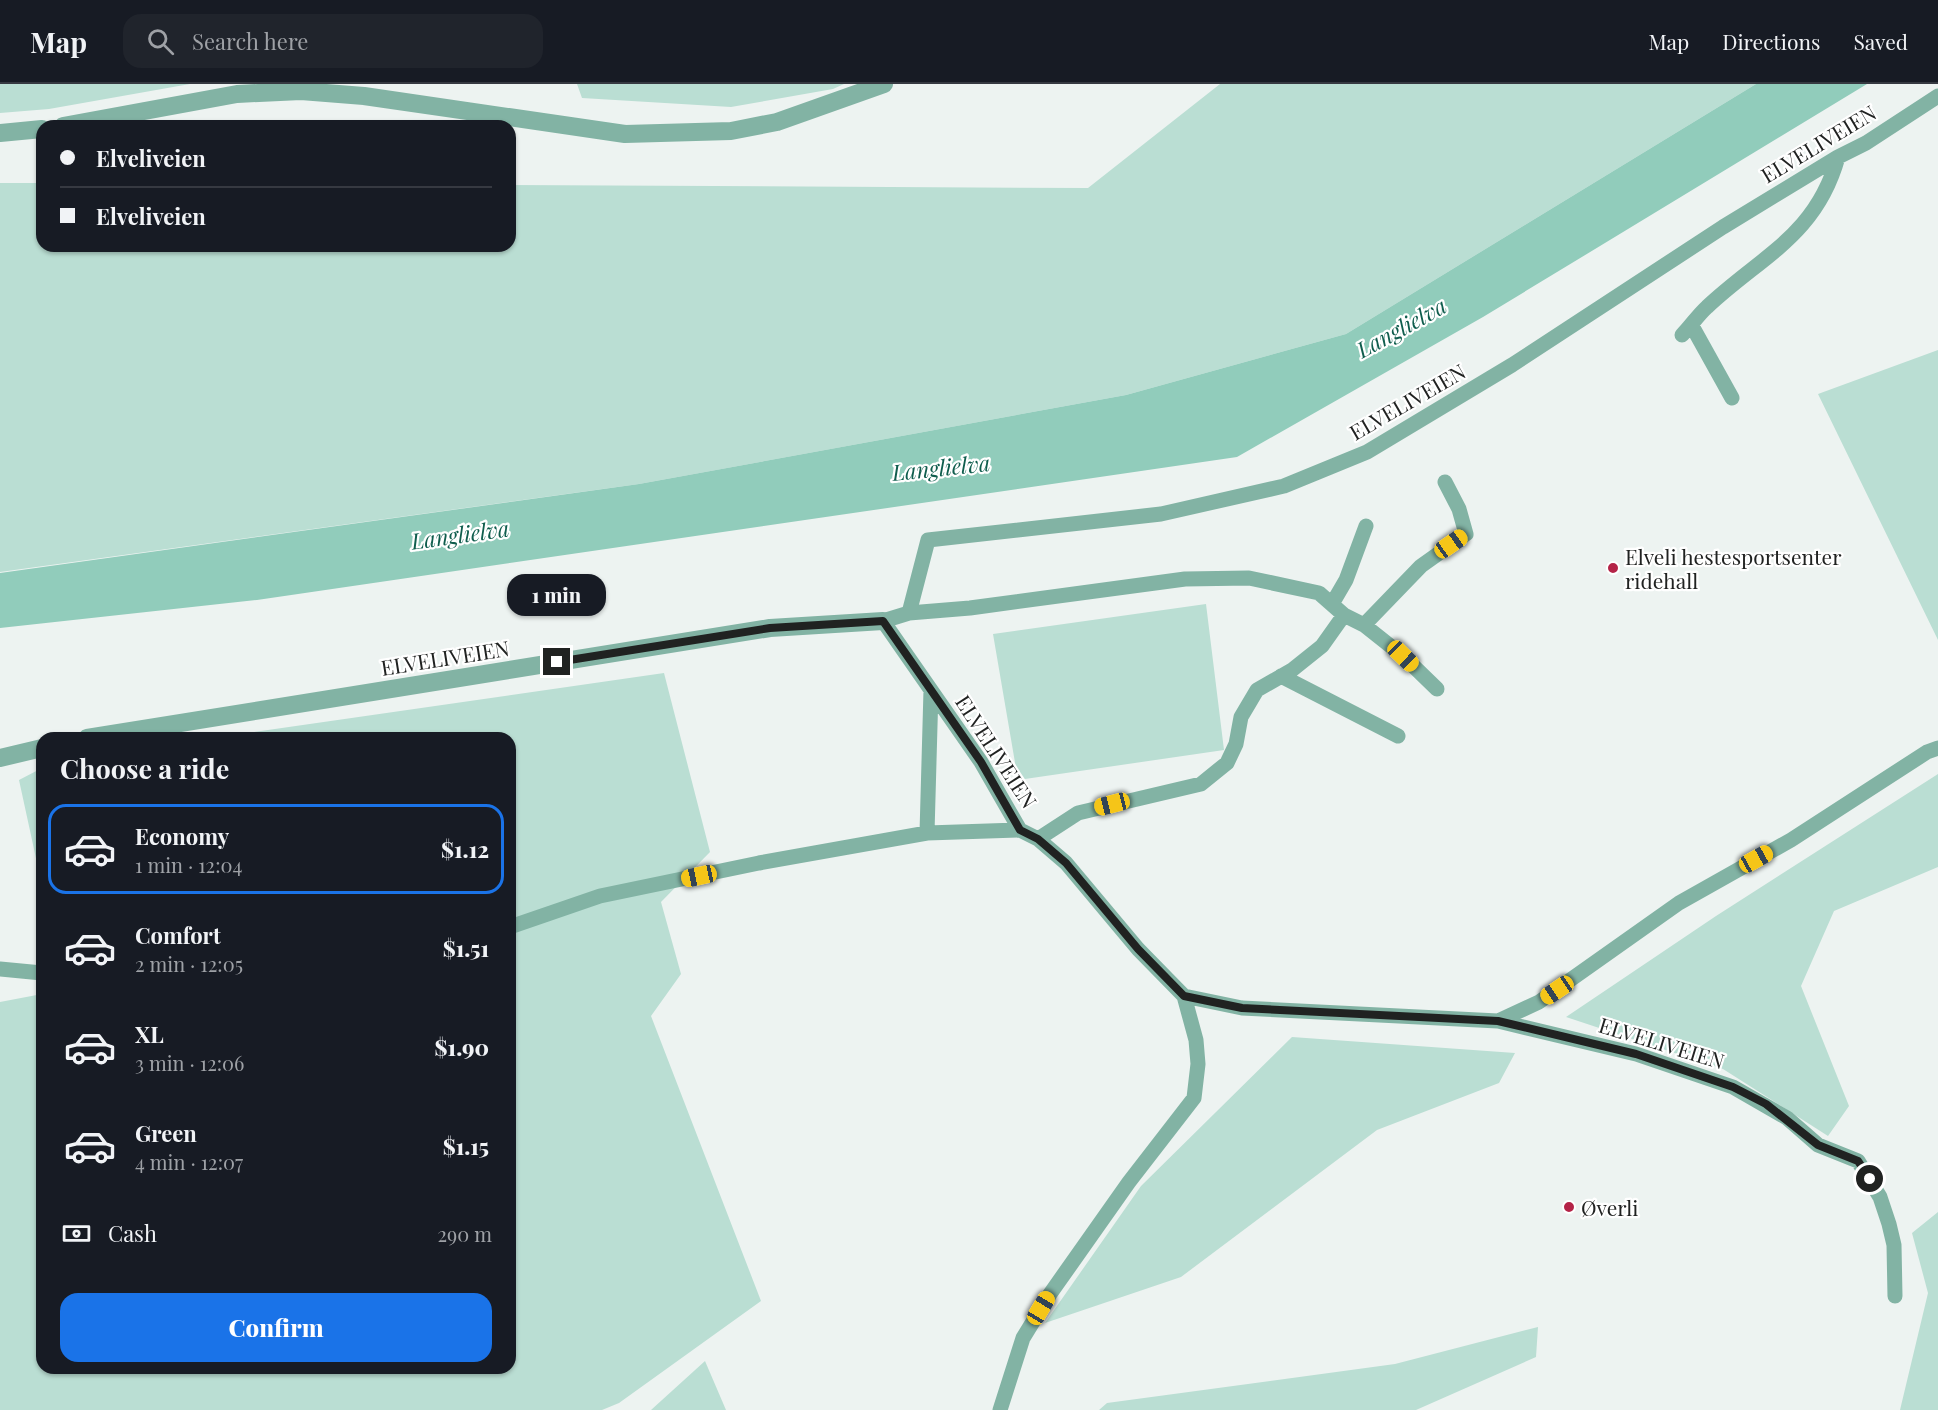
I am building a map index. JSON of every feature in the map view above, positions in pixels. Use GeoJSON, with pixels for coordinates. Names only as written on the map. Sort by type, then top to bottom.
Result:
{"type":"FeatureCollection","features":[{"type":"Feature","properties":{"kind":"street"},"geometry":{"type":"LineString","coordinates":[[96,120],[237,94],[301,91],[364,96],[625,134],[731,131],[777,122],[870,91],[884,84]]}},
{"type":"Feature","properties":{"kind":"street"},"geometry":{"type":"LineString","coordinates":[[0,133],[36,130]]}},
{"type":"Feature","properties":{"kind":"street","name":"ELVELIVEIEN"},"geometry":{"type":"LineString","coordinates":[[124,732],[770,628],[883,621]]}},
{"type":"Feature","properties":{"kind":"street"},"geometry":{"type":"LineString","coordinates":[[0,758],[36,749]]}},
{"type":"Feature","properties":{"kind":"lane","name":"ELVELIVEIEN"},"geometry":{"type":"LineString","coordinates":[[1895,1296],[1894,1245],[1889,1224],[1880,1197],[1858,1161],[1818,1145],[1787,1118],[1733,1087],[1636,1054],[1498,1021],[1242,1008],[1184,996],[1138,949],[1066,863],[1038,839],[1020,830],[981,762],[883,621],[909,613],[928,540],[1161,514],[1284,486],[1367,452],[1512,365],[1723,227],[1838,157],[1866,143],[1938,96]]}},
{"type":"Feature","properties":{"kind":"lane"},"geometry":{"type":"LineString","coordinates":[[1732,398],[1687,330],[1706,308],[1762,264],[1795,234],[1818,205],[1831,181],[1838,157]]}},
{"type":"Feature","properties":{"kind":"lane"},"geometry":{"type":"LineString","coordinates":[[1364,625],[1421,566],[1466,534],[1459,510],[1445,482]]}},
{"type":"Feature","properties":{"kind":"lane"},"geometry":{"type":"LineString","coordinates":[[1332,604],[1346,580],[1366,526]]}},
{"type":"Feature","properties":{"kind":"lane"},"geometry":{"type":"LineString","coordinates":[[909,613],[970,608],[1185,579],[1249,578],[1319,593],[1344,615],[1364,625],[1403,656],[1437,689]]}},
{"type":"Feature","properties":{"kind":"lane"},"geometry":{"type":"LineString","coordinates":[[1038,839],[1078,813],[1201,784],[1227,763],[1236,744],[1241,717],[1257,690],[1281,676],[1322,646],[1344,615]]}},
{"type":"Feature","properties":{"kind":"lane"},"geometry":{"type":"LineString","coordinates":[[1281,676],[1398,736]]}},
{"type":"Feature","properties":{"kind":"lane"},"geometry":{"type":"LineString","coordinates":[[927,833],[931,690]]}},
{"type":"Feature","properties":{"kind":"lane"},"geometry":{"type":"LineString","coordinates":[[1498,1021],[1539,1002],[1679,903],[1791,840],[1927,752],[1938,748]]}},
{"type":"Feature","properties":{"kind":"lane"},"geometry":{"type":"LineString","coordinates":[[516,925],[600,896],[759,863],[927,833],[1020,830]]}},
{"type":"Feature","properties":{"kind":"lane"},"geometry":{"type":"LineString","coordinates":[[0,969],[36,972]]}},
{"type":"Feature","properties":{"kind":"lane"},"geometry":{"type":"LineString","coordinates":[[1000,1410],[1023,1338],[1050,1294],[1129,1182],[1194,1098],[1198,1080],[1197,1048],[1184,996]]}},
{"type":"Feature","properties":{"kind":"shaded area"},"geometry":{"type":"Polygon","coordinates":[[[0,84],[190,84],[49,109],[0,113],[0,84]]]}},
{"type":"Feature","properties":{"kind":"shaded area"},"geometry":{"type":"Polygon","coordinates":[[[577,84],[844,84],[833,89],[731,107],[582,98],[577,84]]]}},
{"type":"Feature","properties":{"kind":"shaded area"},"geometry":{"type":"Polygon","coordinates":[[[1220,84],[1756,84],[1346,334],[1126,395],[639,484],[0,572],[0,183],[36,183],[36,252],[516,252],[516,185],[1088,188],[1220,84]]]}},
{"type":"Feature","properties":{"kind":"shaded area"},"geometry":{"type":"Polygon","coordinates":[[[1938,350],[1938,640],[1818,394],[1938,350]]]}},
{"type":"Feature","properties":{"kind":"shaded area"},"geometry":{"type":"Polygon","coordinates":[[[1206,604],[1224,750],[1018,780],[993,634],[1206,604]]]}},
{"type":"Feature","properties":{"kind":"shaded area"},"geometry":{"type":"Polygon","coordinates":[[[664,673],[710,852],[661,902],[681,974],[651,1016],[761,1301],[619,1403],[602,1410],[0,1410],[0,1002],[36,995],[36,1374],[516,1374],[516,732],[255,732],[664,673]]]}},
{"type":"Feature","properties":{"kind":"shaded area"},"geometry":{"type":"Polygon","coordinates":[[[36,771],[36,858],[19,780],[36,771]]]}},
{"type":"Feature","properties":{"kind":"shaded area"},"geometry":{"type":"Polygon","coordinates":[[[1938,774],[1938,867],[1834,911],[1801,986],[1849,1106],[1828,1136],[1723,1069],[1566,1017],[1716,916],[1938,774]]]}},
{"type":"Feature","properties":{"kind":"shaded area"},"geometry":{"type":"Polygon","coordinates":[[[1292,1037],[1515,1053],[1499,1083],[1377,1130],[1181,1277],[1045,1323],[1141,1186],[1292,1037]]]}},
{"type":"Feature","properties":{"kind":"shaded area"},"geometry":{"type":"Polygon","coordinates":[[[1938,1212],[1938,1410],[1900,1410],[1928,1293],[1912,1233],[1938,1212]]]}},
{"type":"Feature","properties":{"kind":"shaded area"},"geometry":{"type":"Polygon","coordinates":[[[1538,1327],[1536,1357],[1416,1410],[1099,1410],[1107,1403],[1395,1364],[1538,1327]]]}},
{"type":"Feature","properties":{"kind":"shaded area"},"geometry":{"type":"Polygon","coordinates":[[[705,1361],[726,1410],[651,1410],[705,1361]]]}},
{"type":"Feature","properties":{"kind":"water","name":"Langlielva"},"geometry":{"type":"Polygon","coordinates":[[[1756,84],[1867,84],[1483,317],[1237,457],[257,600],[0,628],[0,573],[639,484],[1126,395],[1346,334],[1756,84]]]}},
{"type":"Feature","properties":{"kind":"place","name":"Elveli hestesportsenter ridehall"},"geometry":{"type":"Point","coordinates":[1613,568]}},
{"type":"Feature","properties":{"kind":"place","name":"Øverli"},"geometry":{"type":"Point","coordinates":[1569,1207]}},
{"type":"Feature","properties":{"kind":"route"},"geometry":{"type":"LineString","coordinates":[[557,662],[770,628],[883,621],[981,762],[1020,830],[1038,839],[1066,863],[1138,949],[1184,996],[1242,1008],[1498,1021],[1636,1054],[1733,1087],[1766,1104],[1787,1118],[1818,1145],[1858,1161],[1870,1179]]}}]}
